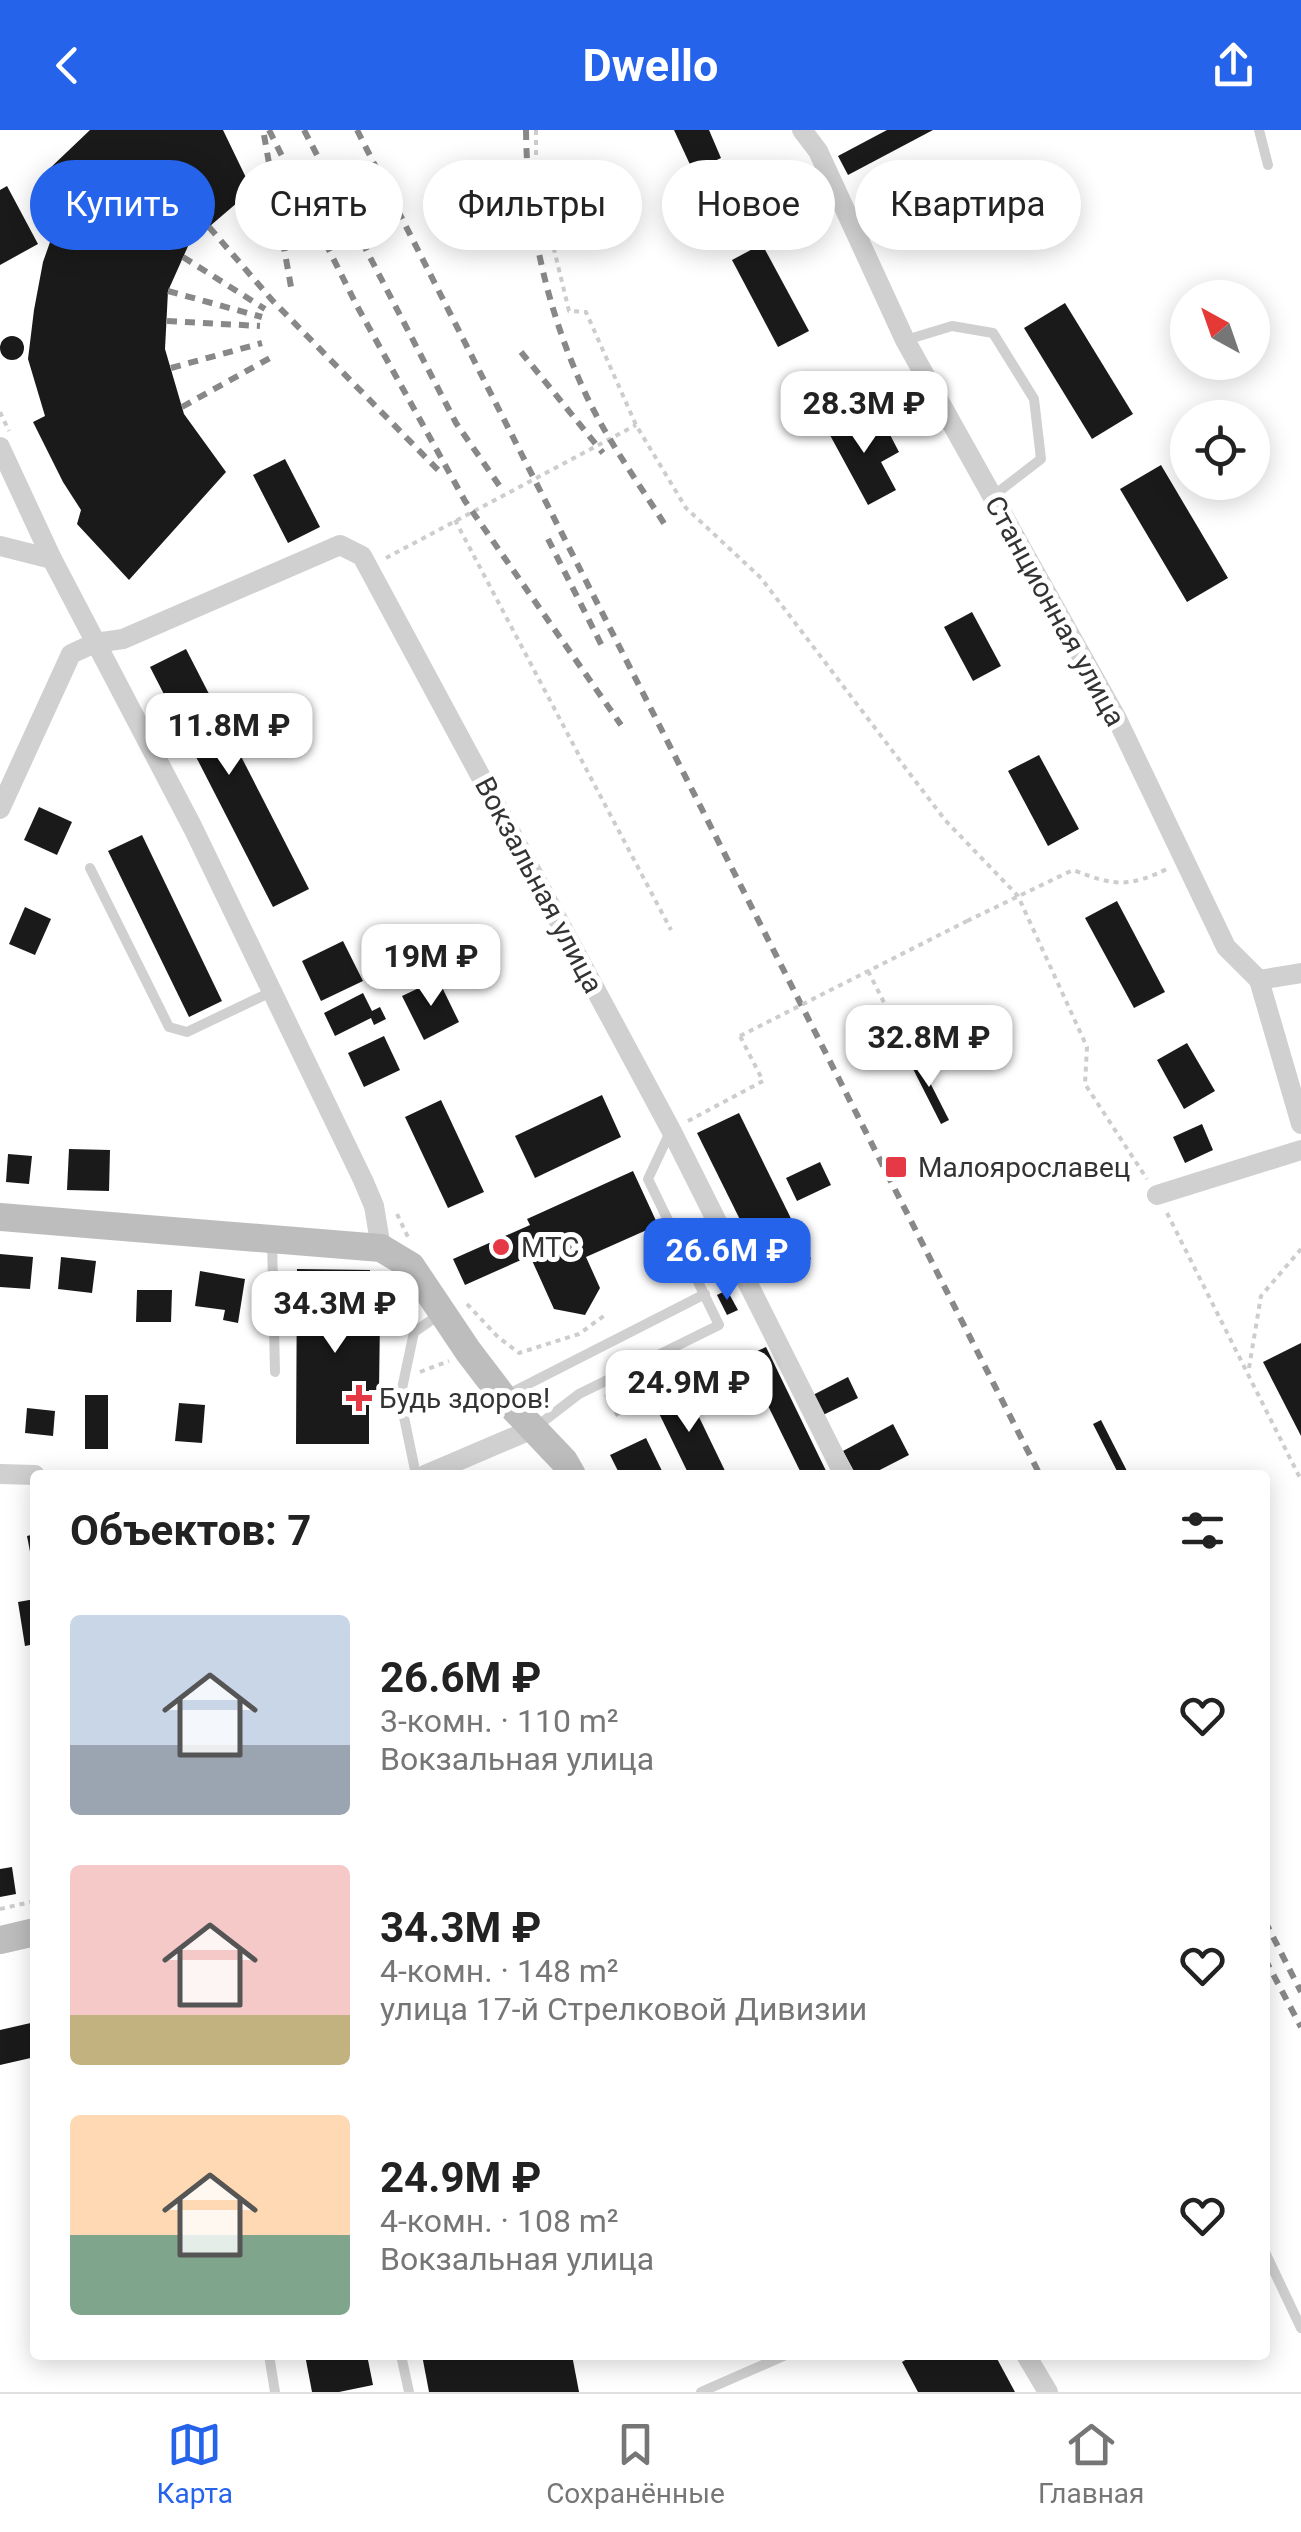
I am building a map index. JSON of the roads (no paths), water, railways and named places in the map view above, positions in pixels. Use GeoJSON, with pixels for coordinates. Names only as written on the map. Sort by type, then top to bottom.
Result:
{"type":"FeatureCollection","features":[{"type":"Feature","properties":{"kind":"main road"},"geometry":{"type":"LineString","coordinates":[[0,1218],[381,1248],[411,1266],[468,1352],[569,1470]]}},
{"type":"Feature","properties":{"kind":"main road"},"geometry":{"type":"LineString","coordinates":[[0,1940],[30,1933]]}},
{"type":"Feature","properties":{"kind":"street","name":"Станционная улица"},"geometry":{"type":"LineString","coordinates":[[802,130],[818,151],[905,340],[1117,718],[1226,948],[1259,980]]}},
{"type":"Feature","properties":{"kind":"street"},"geometry":{"type":"LineString","coordinates":[[0,447],[52,559],[193,828],[363,1180],[374,1206],[381,1248]]}},
{"type":"Feature","properties":{"kind":"street","name":"Вокзальная улица"},"geometry":{"type":"LineString","coordinates":[[95,643],[123,639],[340,544],[362,556],[671,1130],[841,1470]]}},
{"type":"Feature","properties":{"kind":"street"},"geometry":{"type":"LineString","coordinates":[[0,546],[52,559]]}},
{"type":"Feature","properties":{"kind":"street"},"geometry":{"type":"LineString","coordinates":[[0,809],[4,785],[70,654],[95,643]]}},
{"type":"Feature","properties":{"kind":"street"},"geometry":{"type":"LineString","coordinates":[[1301,972],[1259,980],[1301,1124]]}},
{"type":"Feature","properties":{"kind":"street"},"geometry":{"type":"LineString","coordinates":[[1157,1195],[1301,1150]]}},
{"type":"Feature","properties":{"kind":"street"},"geometry":{"type":"LineString","coordinates":[[438,1470],[535,1428]]}},
{"type":"Feature","properties":{"kind":"street"},"geometry":{"type":"LineString","coordinates":[[0,1474],[30,1475]]}},
{"type":"Feature","properties":{"kind":"street"},"geometry":{"type":"LineString","coordinates":[[1029,2360],[1048,2392]]}},
{"type":"Feature","properties":{"kind":"lane"},"geometry":{"type":"LineString","coordinates":[[1259,130],[1268,165]]}},
{"type":"Feature","properties":{"kind":"lane"},"geometry":{"type":"LineString","coordinates":[[905,340],[952,326],[993,333],[1034,399],[1041,459],[992,497]]}},
{"type":"Feature","properties":{"kind":"lane"},"geometry":{"type":"LineString","coordinates":[[90,868],[169,1028],[187,1032],[272,992]]}},
{"type":"Feature","properties":{"kind":"lane"},"geometry":{"type":"LineString","coordinates":[[535,1428],[579,1394],[720,1324],[648,1179],[671,1130]]}},
{"type":"Feature","properties":{"kind":"lane"},"geometry":{"type":"LineString","coordinates":[[272,1239],[275,1372]]}},
{"type":"Feature","properties":{"kind":"lane"},"geometry":{"type":"LineString","coordinates":[[503,1397],[705,1294]]}},
{"type":"Feature","properties":{"kind":"lane"},"geometry":{"type":"LineString","coordinates":[[415,1470],[400,1398],[414,1332],[440,1314]]}},
{"type":"Feature","properties":{"kind":"lane"},"geometry":{"type":"LineString","coordinates":[[1270,2263],[1301,2328]]}},
{"type":"Feature","properties":{"kind":"lane"},"geometry":{"type":"LineString","coordinates":[[269,2360],[276,2392]]}},
{"type":"Feature","properties":{"kind":"lane"},"geometry":{"type":"LineString","coordinates":[[402,2360],[408,2392]]}},
{"type":"Feature","properties":{"kind":"lane"},"geometry":{"type":"LineString","coordinates":[[700,2392],[774,2360]]}},
{"type":"Feature","properties":{"kind":"railway"},"geometry":{"type":"LineString","coordinates":[[269,130],[357,306],[465,501],[621,725]]}},
{"type":"Feature","properties":{"kind":"railway"},"geometry":{"type":"LineString","coordinates":[[304,130],[456,423],[501,488]]}},
{"type":"Feature","properties":{"kind":"railway"},"geometry":{"type":"LineString","coordinates":[[357,130],[1037,1470]]}},
{"type":"Feature","properties":{"kind":"railway"},"geometry":{"type":"LineString","coordinates":[[526,130],[535,233],[561,332],[596,414],[667,528]]}},
{"type":"Feature","properties":{"kind":"railway"},"geometry":{"type":"LineString","coordinates":[[264,135],[291,287]]}},
{"type":"Feature","properties":{"kind":"railway"},"geometry":{"type":"LineString","coordinates":[[215,234],[272,300],[439,471]]}},
{"type":"Feature","properties":{"kind":"railway"},"geometry":{"type":"LineString","coordinates":[[183,257],[265,309]]}},
{"type":"Feature","properties":{"kind":"railway"},"geometry":{"type":"LineString","coordinates":[[168,291],[262,317]]}},
{"type":"Feature","properties":{"kind":"railway"},"geometry":{"type":"LineString","coordinates":[[167,321],[260,326]]}},
{"type":"Feature","properties":{"kind":"railway"},"geometry":{"type":"LineString","coordinates":[[171,368],[262,343]]}},
{"type":"Feature","properties":{"kind":"railway"},"geometry":{"type":"LineString","coordinates":[[521,352],[603,453]]}},
{"type":"Feature","properties":{"kind":"railway"},"geometry":{"type":"LineString","coordinates":[[182,407],[270,358]]}},
{"type":"Feature","properties":{"kind":"railway"},"geometry":{"type":"LineString","coordinates":[[548,539],[604,650]]}},
{"type":"Feature","properties":{"kind":"railway"},"geometry":{"type":"LineString","coordinates":[[1270,1931],[1301,1992]]}},
{"type":"Feature","properties":{"kind":"railway"},"geometry":{"type":"LineString","coordinates":[[1270,1968],[1301,2027]]}},
{"type":"Feature","properties":{"kind":"place","name":"Малоярославец"},"geometry":{"type":"Point","coordinates":[896,1167]}},
{"type":"Feature","properties":{"kind":"place","name":"МТС"},"geometry":{"type":"Point","coordinates":[501,1247]}},
{"type":"Feature","properties":{"kind":"place","name":"Будь здоров!"},"geometry":{"type":"Point","coordinates":[359,1398]}}]}
